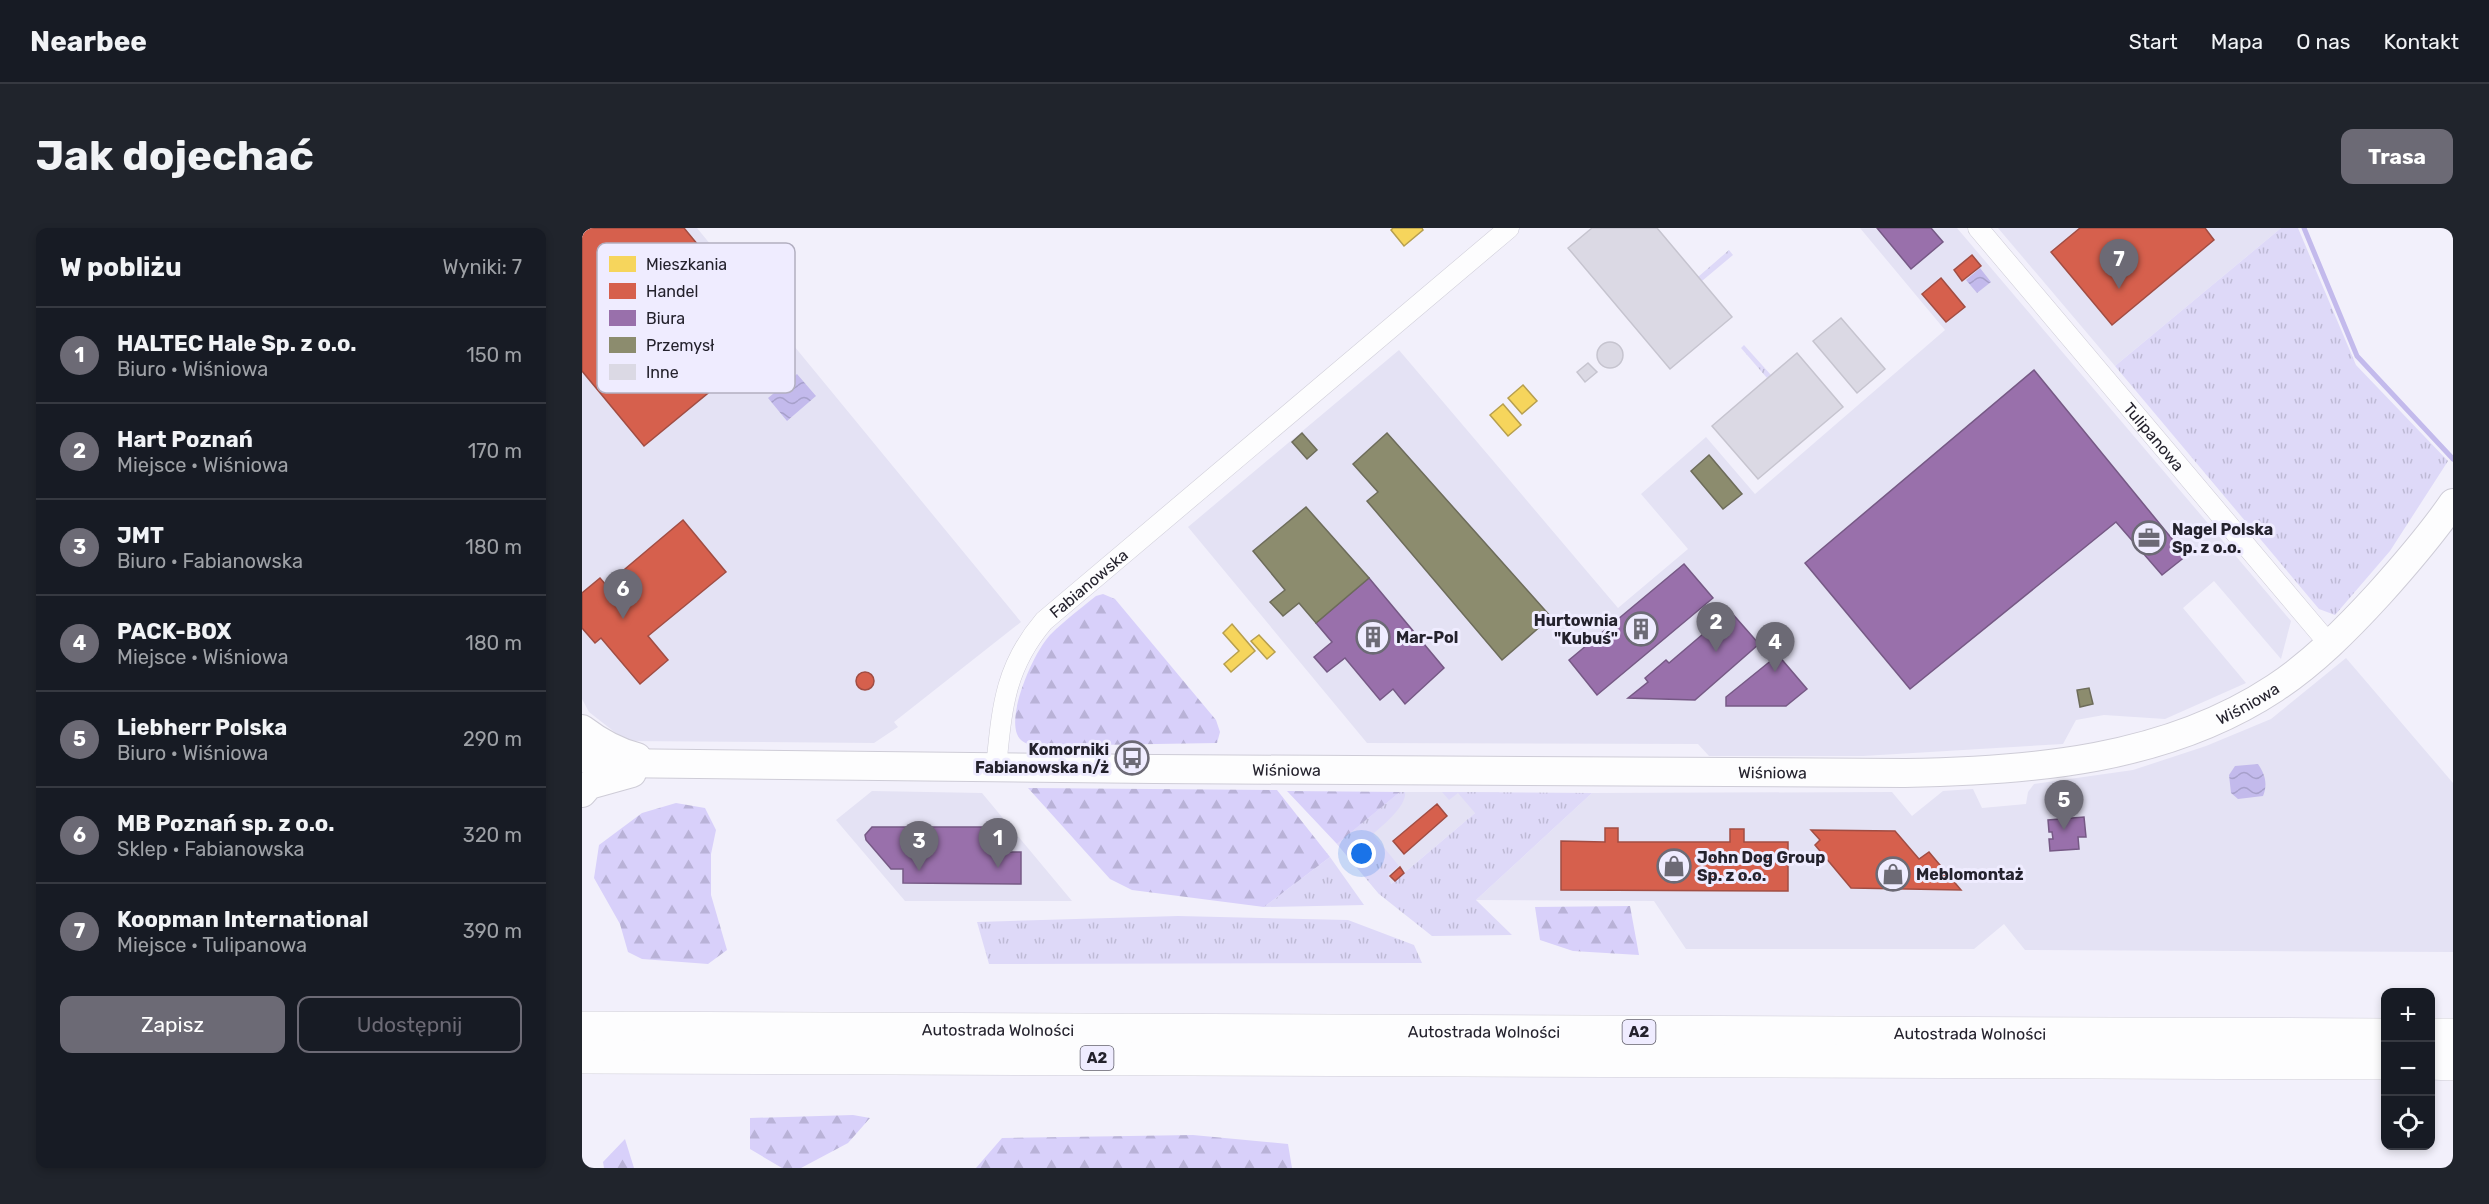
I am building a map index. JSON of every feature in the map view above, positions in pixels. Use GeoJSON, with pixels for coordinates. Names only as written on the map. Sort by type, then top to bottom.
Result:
{"type":"FeatureCollection","features":[{"type":"Feature","properties":{"kind":"highway","name":"Autostrada Wolności"},"geometry":{"type":"LineString","coordinates":[[582,1028],[2381,1035]]}},
{"type":"Feature","properties":{"kind":"highway"},"geometry":{"type":"LineString","coordinates":[[2435,1035],[2453,1035]]}},
{"type":"Feature","properties":{"kind":"highway","name":"Autostrada Wolności"},"geometry":{"type":"LineString","coordinates":[[582,1057],[2381,1063]]}},
{"type":"Feature","properties":{"kind":"highway"},"geometry":{"type":"LineString","coordinates":[[2435,1063],[2453,1064]]}},
{"type":"Feature","properties":{"kind":"street","name":"Tulipanowa"},"geometry":{"type":"LineString","coordinates":[[1978,228],[2330,645]]}},
{"type":"Feature","properties":{"kind":"street","name":"Fabianowska"},"geometry":{"type":"LineString","coordinates":[[996,768],[1000,721],[1010,677],[1017,658],[1044,621],[1504,229]]}},
{"type":"Feature","properties":{"kind":"street","name":"Wiśniowa"},"geometry":{"type":"LineString","coordinates":[[996,768],[1905,773],[2031,767],[2112,753],[2198,728],[2245,706],[2276,688],[2330,645],[2417,550],[2453,503]]}},
{"type":"Feature","properties":{"kind":"street"},"geometry":{"type":"LineString","coordinates":[[582,729],[624,754],[663,764]]}},
{"type":"Feature","properties":{"kind":"street"},"geometry":{"type":"LineString","coordinates":[[582,791],[585,771],[582,760],[599,763],[996,768]]}},
{"type":"Feature","properties":{"kind":"street"},"geometry":{"type":"LineString","coordinates":[[582,791],[589,785],[663,764]]}},
{"type":"Feature","properties":{"kind":"shaded area"},"geometry":{"type":"Polygon","coordinates":[[[582,228],[697,228],[709,243],[597,243],[597,393],[795,393],[795,347],[1021,622],[894,722],[898,727],[874,743],[626,741],[589,712],[582,699],[582,228]]]}},
{"type":"Feature","properties":{"kind":"shaded area"},"geometry":{"type":"Polygon","coordinates":[[[1860,228],[1957,228],[2291,621],[2281,659],[2214,581],[2183,608],[2246,683],[2165,719],[2104,715],[2076,720],[2063,744],[1863,756],[1709,756],[1698,744],[1367,743],[1188,527],[1399,350],[1618,608],[1688,549],[1641,494],[1706,437],[1755,494],[1945,330],[1860,228]]]}},
{"type":"Feature","properties":{"kind":"shaded area"},"geometry":{"type":"Polygon","coordinates":[[[1998,228],[2281,228],[2115,366],[1998,228]]]}},
{"type":"Feature","properties":{"kind":"shaded area"},"geometry":{"type":"Polygon","coordinates":[[[2346,658],[2453,783],[2453,952],[2025,950],[2004,924],[1974,949],[1686,949],[1654,901],[1476,900],[1592,793],[1892,792],[1912,816],[1943,791],[1973,789],[1982,808],[2026,804],[2028,792],[2034,784],[2133,770],[2206,746],[2271,719],[2346,658]]]}},
{"type":"Feature","properties":{"kind":"shaded area"},"geometry":{"type":"Polygon","coordinates":[[[872,791],[982,793],[1072,901],[905,901],[836,820],[872,791]]]}},
{"type":"Feature","properties":{"kind":"shaded area"},"geometry":{"type":"Polygon","coordinates":[[[1400,792],[1500,792],[1379,894],[1337,844],[1400,792]]]}},
{"type":"Feature","properties":{"kind":"green space"},"geometry":{"type":"Polygon","coordinates":[[[2281,228],[2298,228],[2356,365],[2448,461],[2390,551],[2335,615],[2319,609],[2115,366],[2281,228]]]}},
{"type":"Feature","properties":{"kind":"green space"},"geometry":{"type":"Polygon","coordinates":[[[1729,250],[1733,255],[1702,281],[1698,277],[1729,250]]]}},
{"type":"Feature","properties":{"kind":"green space"},"geometry":{"type":"Polygon","coordinates":[[[1744,345],[1771,375],[1767,378],[1741,348],[1744,345]]]}},
{"type":"Feature","properties":{"kind":"green space"},"geometry":{"type":"Polygon","coordinates":[[[1103,594],[1115,599],[1216,720],[1220,732],[1217,743],[1035,746],[1020,739],[1015,724],[1016,711],[1024,682],[1037,654],[1055,630],[1096,596],[1103,594]]]}},
{"type":"Feature","properties":{"kind":"green space"},"geometry":{"type":"Polygon","coordinates":[[[1028,788],[1277,790],[1330,857],[1264,907],[1132,890],[1110,879],[1028,788]]]}},
{"type":"Feature","properties":{"kind":"green space"},"geometry":{"type":"Polygon","coordinates":[[[1287,791],[1400,792],[1337,844],[1287,791]]]}},
{"type":"Feature","properties":{"kind":"green space"},"geometry":{"type":"Polygon","coordinates":[[[1400,792],[1405,792],[1402,803],[1394,815],[1373,834],[1399,866],[1388,874],[1391,884],[1475,813],[1458,793],[1449,800],[1442,792],[1592,793],[1476,900],[1512,935],[1432,936],[1379,894],[1337,844],[1400,792]]]}},
{"type":"Feature","properties":{"kind":"green space"},"geometry":{"type":"Polygon","coordinates":[[[676,803],[705,808],[716,830],[711,854],[711,895],[727,950],[708,964],[642,959],[628,952],[620,924],[594,878],[599,845],[642,813],[676,803]]]}},
{"type":"Feature","properties":{"kind":"green space"},"geometry":{"type":"Polygon","coordinates":[[[1330,857],[1364,905],[1264,907],[1330,857]]]}},
{"type":"Feature","properties":{"kind":"green space"},"geometry":{"type":"Polygon","coordinates":[[[1630,906],[1639,955],[1573,951],[1540,940],[1535,907],[1630,906]]]}},
{"type":"Feature","properties":{"kind":"green space"},"geometry":{"type":"Polygon","coordinates":[[[1178,916],[1348,920],[1414,945],[1422,963],[989,964],[977,922],[1178,916]]]}},
{"type":"Feature","properties":{"kind":"green space"},"geometry":{"type":"Polygon","coordinates":[[[853,1115],[870,1118],[848,1143],[801,1168],[782,1168],[750,1149],[750,1118],[853,1115]]]}},
{"type":"Feature","properties":{"kind":"green space"},"geometry":{"type":"Polygon","coordinates":[[[1193,1135],[1288,1144],[1292,1168],[976,1168],[1002,1138],[1193,1135]]]}},
{"type":"Feature","properties":{"kind":"green space"},"geometry":{"type":"Polygon","coordinates":[[[625,1139],[634,1168],[604,1168],[603,1162],[625,1139]]]}},
{"type":"Feature","properties":{"kind":"water"},"geometry":{"type":"Polygon","coordinates":[[[1980,268],[1991,282],[1977,293],[1966,280],[1980,268]]]}},
{"type":"Feature","properties":{"kind":"water"},"geometry":{"type":"Polygon","coordinates":[[[797,374],[816,396],[787,421],[768,398],[774,393],[795,393],[795,376],[797,374]]]}},
{"type":"Feature","properties":{"kind":"water"},"geometry":{"type":"Polygon","coordinates":[[[2258,764],[2265,779],[2263,796],[2238,799],[2231,793],[2229,775],[2235,766],[2258,764]]]}},
{"type":"Feature","properties":{"kind":"building: Mieszkania"},"geometry":{"type":"Polygon","coordinates":[[[1393,228],[1422,228],[1423,230],[1404,246],[1391,230],[1393,228]]]}},
{"type":"Feature","properties":{"kind":"building: Mieszkania"},"geometry":{"type":"Polygon","coordinates":[[[1523,385],[1537,401],[1522,414],[1508,398],[1523,385]]]}},
{"type":"Feature","properties":{"kind":"building: Mieszkania"},"geometry":{"type":"Polygon","coordinates":[[[1503,404],[1521,425],[1508,436],[1490,415],[1503,404]]]}},
{"type":"Feature","properties":{"kind":"building: Mieszkania"},"geometry":{"type":"Polygon","coordinates":[[[1232,624],[1255,651],[1231,672],[1224,664],[1239,651],[1223,633],[1232,624]]]}},
{"type":"Feature","properties":{"kind":"building: Mieszkania"},"geometry":{"type":"Polygon","coordinates":[[[1259,635],[1275,652],[1267,659],[1251,641],[1259,635]]]}},
{"type":"Feature","properties":{"kind":"building: Handel"},"geometry":{"type":"Polygon","coordinates":[[[582,228],[684,228],[696,243],[597,243],[597,389],[582,371],[582,228]]]}},
{"type":"Feature","properties":{"kind":"building: Handel"},"geometry":{"type":"Polygon","coordinates":[[[2080,228],[2205,228],[2214,240],[2112,325],[2051,252],[2080,228]]]}},
{"type":"Feature","properties":{"kind":"building: Handel"},"geometry":{"type":"Polygon","coordinates":[[[1972,255],[1981,266],[1962,281],[1954,270],[1972,255]]]}},
{"type":"Feature","properties":{"kind":"building: Handel"},"geometry":{"type":"Polygon","coordinates":[[[1941,278],[1965,307],[1946,322],[1922,294],[1941,278]]]}},
{"type":"Feature","properties":{"kind":"building: Handel"},"geometry":{"type":"Polygon","coordinates":[[[600,393],[708,393],[644,446],[600,393]]]}},
{"type":"Feature","properties":{"kind":"building: Handel"},"geometry":{"type":"Polygon","coordinates":[[[683,520],[726,572],[648,636],[668,660],[640,684],[601,638],[595,643],[582,628],[582,593],[600,578],[606,585],[683,520]]]}},
{"type":"Feature","properties":{"kind":"building: Handel"},"geometry":{"type":"Polygon","coordinates":[[[861,672],[869,672],[874,677],[872,688],[861,690],[856,685],[856,677],[861,672]]]}},
{"type":"Feature","properties":{"kind":"building: Handel"},"geometry":{"type":"Polygon","coordinates":[[[1437,804],[1447,816],[1404,854],[1393,841],[1437,804]]]}},
{"type":"Feature","properties":{"kind":"building: Handel","name":"John Dog Group Sp. z o.o."},"geometry":{"type":"Polygon","coordinates":[[[1605,828],[1618,828],[1618,842],[1730,842],[1730,829],[1744,829],[1744,842],[1788,842],[1788,891],[1561,890],[1561,841],[1605,842],[1605,828]]]}},
{"type":"Feature","properties":{"kind":"building: Handel","name":"Meblomontaż"},"geometry":{"type":"Polygon","coordinates":[[[1811,830],[1895,831],[1919,859],[1929,852],[1961,890],[1851,888],[1815,845],[1820,840],[1811,830]]]}},
{"type":"Feature","properties":{"kind":"building: Handel"},"geometry":{"type":"Polygon","coordinates":[[[1400,867],[1404,873],[1395,881],[1390,876],[1400,867]]]}},
{"type":"Feature","properties":{"kind":"building: Biura"},"geometry":{"type":"Polygon","coordinates":[[[1877,228],[1931,228],[1943,242],[1911,269],[1877,228]]]}},
{"type":"Feature","properties":{"kind":"building: Biura"},"geometry":{"type":"Polygon","coordinates":[[[2034,370],[2186,556],[2162,575],[2116,522],[1910,689],[1805,563],[2034,370]]]}},
{"type":"Feature","properties":{"kind":"building: Biura","name":"Hurtownia \"Kubuś\""},"geometry":{"type":"Polygon","coordinates":[[[1684,564],[1713,598],[1597,695],[1569,660],[1684,564]]]}},
{"type":"Feature","properties":{"kind":"building: Biura","name":"Mar-Pol"},"geometry":{"type":"Polygon","coordinates":[[[1369,578],[1444,668],[1405,704],[1393,689],[1380,700],[1345,658],[1327,672],[1314,657],[1332,642],[1316,623],[1369,578]]]}},
{"type":"Feature","properties":{"kind":"building: Biura"},"geometry":{"type":"Polygon","coordinates":[[[1730,611],[1759,644],[1695,700],[1628,698],[1648,682],[1645,678],[1666,660],[1669,663],[1730,611]]]}},
{"type":"Feature","properties":{"kind":"building: Biura"},"geometry":{"type":"Polygon","coordinates":[[[1778,655],[1807,689],[1786,706],[1726,706],[1726,697],[1778,655]]]}},
{"type":"Feature","properties":{"kind":"building: Biura"},"geometry":{"type":"Polygon","coordinates":[[[2084,817],[2086,837],[2078,837],[2079,849],[2050,851],[2049,839],[2053,839],[2052,832],[2049,832],[2048,820],[2084,817]]]}},
{"type":"Feature","properties":{"kind":"building: Biura"},"geometry":{"type":"Polygon","coordinates":[[[872,827],[992,827],[992,852],[1021,852],[1021,884],[903,883],[903,869],[891,869],[866,840],[865,835],[872,827]]]}},
{"type":"Feature","properties":{"kind":"building: Przemysł"},"geometry":{"type":"Polygon","coordinates":[[[1302,433],[1317,450],[1307,459],[1292,442],[1302,433]]]}},
{"type":"Feature","properties":{"kind":"building: Przemysł"},"geometry":{"type":"Polygon","coordinates":[[[1387,433],[1551,617],[1502,660],[1367,501],[1378,492],[1353,464],[1387,433]]]}},
{"type":"Feature","properties":{"kind":"building: Przemysł"},"geometry":{"type":"Polygon","coordinates":[[[1709,455],[1742,494],[1723,509],[1691,471],[1709,455]]]}},
{"type":"Feature","properties":{"kind":"building: Przemysł"},"geometry":{"type":"Polygon","coordinates":[[[1306,507],[1369,578],[1316,623],[1299,603],[1283,616],[1270,602],[1285,590],[1253,551],[1306,507]]]}},
{"type":"Feature","properties":{"kind":"building: Przemysł"},"geometry":{"type":"Polygon","coordinates":[[[2089,688],[2093,704],[2080,707],[2077,690],[2089,688]]]}},
{"type":"Feature","properties":{"kind":"building: Inne"},"geometry":{"type":"Polygon","coordinates":[[[1592,228],[1657,228],[1732,317],[1670,369],[1568,248],[1592,228]]]}},
{"type":"Feature","properties":{"kind":"building: Inne"},"geometry":{"type":"Polygon","coordinates":[[[1841,318],[1885,369],[1857,393],[1813,341],[1841,318]]]}},
{"type":"Feature","properties":{"kind":"building: Inne"},"geometry":{"type":"Polygon","coordinates":[[[1610,342],[1620,345],[1623,355],[1620,365],[1610,368],[1600,365],[1597,355],[1600,345],[1610,342]]]}},
{"type":"Feature","properties":{"kind":"building: Inne"},"geometry":{"type":"Polygon","coordinates":[[[1797,353],[1843,407],[1758,479],[1712,426],[1797,353]]]}},
{"type":"Feature","properties":{"kind":"building: Inne"},"geometry":{"type":"Polygon","coordinates":[[[1588,363],[1597,372],[1585,382],[1577,372],[1588,363]]]}},
{"type":"Feature","properties":{"kind":"waterway"},"geometry":{"type":"LineString","coordinates":[[2304,228],[2357,356],[2453,459]]}},
{"type":"Feature","properties":{"kind":"place","name":"Koopman International"},"geometry":{"type":"Point","coordinates":[2119,289]}},
{"type":"Feature","properties":{"kind":"place","name":"Nagel Polska Sp. z o.o."},"geometry":{"type":"Point","coordinates":[2149,538]}},
{"type":"Feature","properties":{"kind":"place","name":"MB Poznań sp. z o.o."},"geometry":{"type":"Point","coordinates":[623,619]}},
{"type":"Feature","properties":{"kind":"place","name":"Hurtownia \"Kubuś\""},"geometry":{"type":"Point","coordinates":[1641,629]}},
{"type":"Feature","properties":{"kind":"place","name":"Mar-Pol"},"geometry":{"type":"Point","coordinates":[1373,637]}},
{"type":"Feature","properties":{"kind":"place","name":"Hart Poznań"},"geometry":{"type":"Point","coordinates":[1716,652]}},
{"type":"Feature","properties":{"kind":"place","name":"PACK-BOX"},"geometry":{"type":"Point","coordinates":[1775,672]}},
{"type":"Feature","properties":{"kind":"place","name":"Komorniki Fabianowska n/ż"},"geometry":{"type":"Point","coordinates":[1132,758]}},
{"type":"Feature","properties":{"kind":"place","name":"Liebherr Polska"},"geometry":{"type":"Point","coordinates":[2064,830]}},
{"type":"Feature","properties":{"kind":"place","name":"John Dog Group Sp. z o.o."},"geometry":{"type":"Point","coordinates":[1674,866]}},
{"type":"Feature","properties":{"kind":"place","name":"HALTEC Hale Sp. z o.o."},"geometry":{"type":"Point","coordinates":[998,868]}},
{"type":"Feature","properties":{"kind":"place","name":"JMT"},"geometry":{"type":"Point","coordinates":[919,871]}},
{"type":"Feature","properties":{"kind":"place","name":"Meblomontaż"},"geometry":{"type":"Point","coordinates":[1893,874]}}]}
